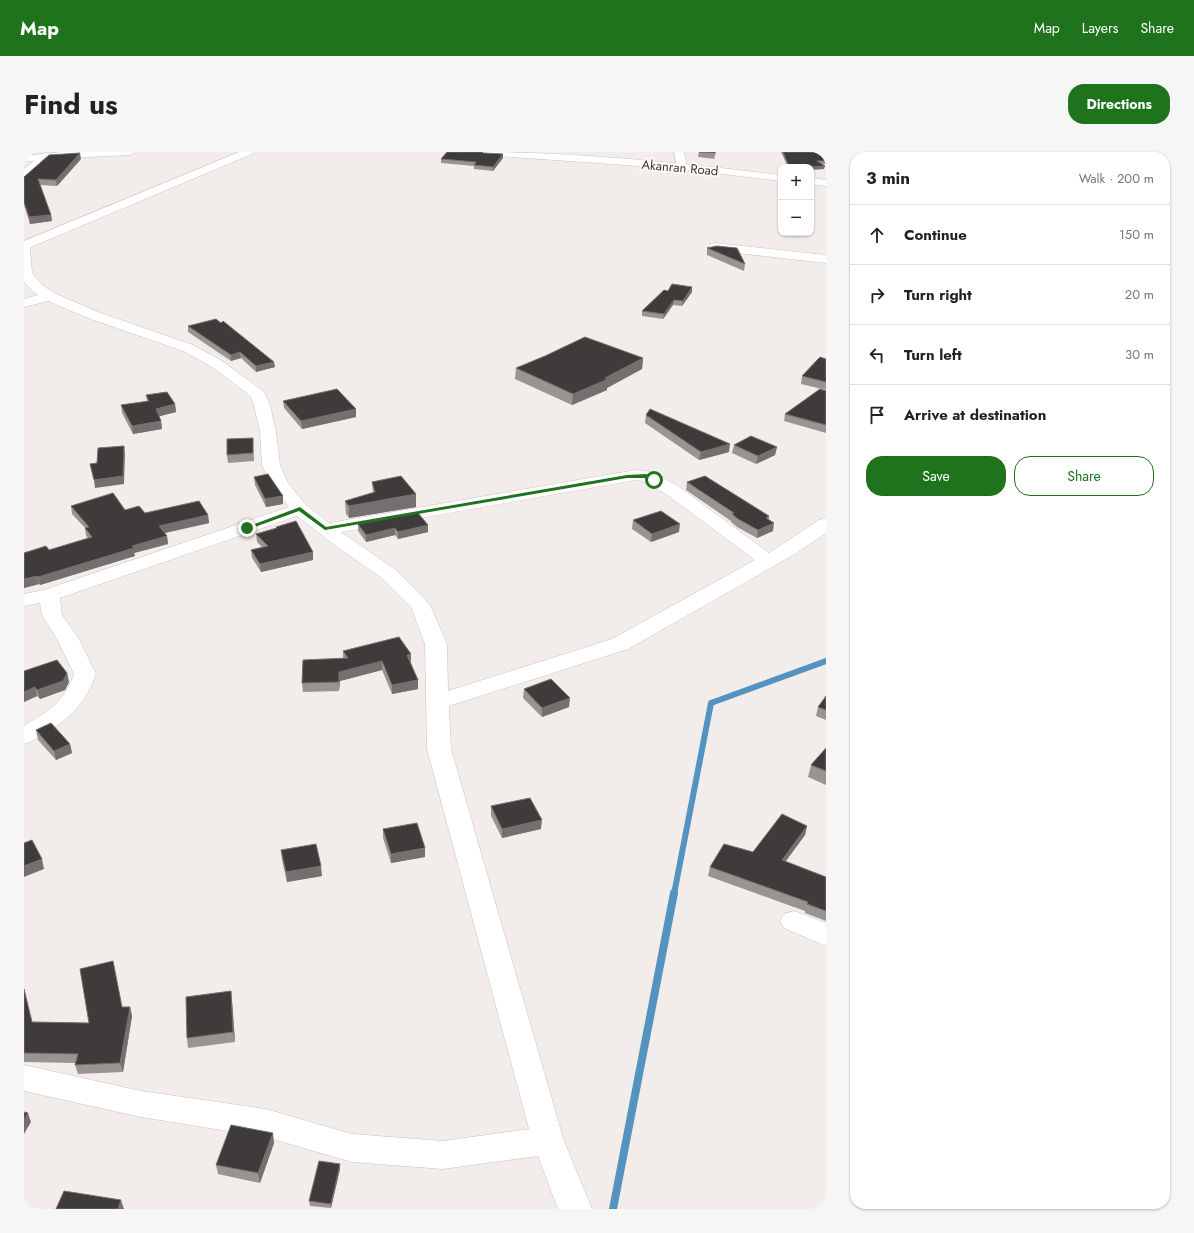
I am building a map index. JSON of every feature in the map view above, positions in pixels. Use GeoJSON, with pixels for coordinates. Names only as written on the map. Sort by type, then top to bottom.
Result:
{"type":"FeatureCollection","features":[{"type":"Feature","properties":{"kind":"main road"},"geometry":{"type":"LineString","coordinates":[[24,159],[81,153],[130,152]]}},
{"type":"Feature","properties":{"kind":"main road"},"geometry":{"type":"LineString","coordinates":[[248,152],[24,247],[25,273],[37,288],[49,296],[93,315],[188,348],[217,364],[249,386],[258,395],[262,405],[268,432],[271,464],[280,484],[300,509],[389,574],[420,605],[436,644],[439,749],[548,1141],[576,1209]]}},
{"type":"Feature","properties":{"kind":"main road","name":"Akanran Road"},"geometry":{"type":"LineString","coordinates":[[483,152],[508,152],[681,166],[778,178]]}},
{"type":"Feature","properties":{"kind":"main road"},"geometry":{"type":"LineString","coordinates":[[679,152],[681,166]]}},
{"type":"Feature","properties":{"kind":"main road"},"geometry":{"type":"LineString","coordinates":[[24,175],[46,156]]}},
{"type":"Feature","properties":{"kind":"main road"},"geometry":{"type":"LineString","coordinates":[[814,181],[826,182]]}},
{"type":"Feature","properties":{"kind":"main road"},"geometry":{"type":"LineString","coordinates":[[715,247],[826,260]]}},
{"type":"Feature","properties":{"kind":"main road"},"geometry":{"type":"LineString","coordinates":[[24,303],[49,296]]}},
{"type":"Feature","properties":{"kind":"main road"},"geometry":{"type":"LineString","coordinates":[[325,528],[636,475],[646,476],[672,490],[768,562]]}},
{"type":"Feature","properties":{"kind":"main road"},"geometry":{"type":"LineString","coordinates":[[24,600],[50,595],[300,509]]}},
{"type":"Feature","properties":{"kind":"main road"},"geometry":{"type":"LineString","coordinates":[[438,702],[620,644],[768,562],[826,524]]}},
{"type":"Feature","properties":{"kind":"main road"},"geometry":{"type":"LineString","coordinates":[[24,736],[46,723],[72,704],[81,690],[85,674],[68,639],[52,615],[50,595]]}},
{"type":"Feature","properties":{"kind":"main road"},"geometry":{"type":"LineString","coordinates":[[794,921],[826,935]]}},
{"type":"Feature","properties":{"kind":"main road"},"geometry":{"type":"LineString","coordinates":[[24,1078],[141,1104],[266,1123],[352,1148],[443,1155],[548,1141]]}},
{"type":"Feature","properties":{"kind":"building"},"geometry":{"type":"Polygon","coordinates":[[[447,152],[482,152],[503,154],[493,167],[474,165],[476,162],[441,159],[447,152]]]}},
{"type":"Feature","properties":{"kind":"building"},"geometry":{"type":"Polygon","coordinates":[[[783,152],[826,152],[826,161],[817,161],[825,166],[814,167],[814,164],[788,164],[783,152]]]}},
{"type":"Feature","properties":{"kind":"building"},"geometry":{"type":"Polygon","coordinates":[[[80,153],[56,180],[38,179],[51,215],[29,217],[24,202],[24,177],[49,155],[80,153]]]}},
{"type":"Feature","properties":{"kind":"building"},"geometry":{"type":"Polygon","coordinates":[[[717,246],[737,248],[745,264],[707,248],[717,246]]]}},
{"type":"Feature","properties":{"kind":"building"},"geometry":{"type":"Polygon","coordinates":[[[672,284],[692,287],[683,301],[674,300],[664,314],[642,311],[664,290],[668,291],[672,284]]]}},
{"type":"Feature","properties":{"kind":"building"},"geometry":{"type":"Polygon","coordinates":[[[216,319],[221,323],[223,321],[274,362],[256,366],[240,352],[231,355],[188,326],[216,319]]]}},
{"type":"Feature","properties":{"kind":"building"},"geometry":{"type":"Polygon","coordinates":[[[585,337],[643,358],[605,378],[608,379],[573,394],[516,368],[545,356],[585,337]]]}},
{"type":"Feature","properties":{"kind":"building"},"geometry":{"type":"Polygon","coordinates":[[[820,357],[826,359],[826,382],[802,376],[820,357]]]}},
{"type":"Feature","properties":{"kind":"building"},"geometry":{"type":"Polygon","coordinates":[[[337,389],[356,409],[301,421],[283,401],[337,389]]]}},
{"type":"Feature","properties":{"kind":"building"},"geometry":{"type":"Polygon","coordinates":[[[820,389],[826,391],[826,425],[785,414],[820,389]]]}},
{"type":"Feature","properties":{"kind":"building"},"geometry":{"type":"Polygon","coordinates":[[[167,392],[175,404],[156,409],[161,421],[132,426],[121,405],[149,401],[146,395],[167,392]]]}},
{"type":"Feature","properties":{"kind":"building"},"geometry":{"type":"Polygon","coordinates":[[[650,409],[730,444],[701,452],[646,415],[650,409]]]}},
{"type":"Feature","properties":{"kind":"building"},"geometry":{"type":"Polygon","coordinates":[[[751,436],[777,447],[758,456],[734,445],[751,436]]]}},
{"type":"Feature","properties":{"kind":"building"},"geometry":{"type":"Polygon","coordinates":[[[253,438],[253,453],[227,455],[227,439],[253,438]]]}},
{"type":"Feature","properties":{"kind":"building"},"geometry":{"type":"Polygon","coordinates":[[[124,446],[123,476],[94,480],[90,464],[97,463],[98,448],[124,446]]]}},
{"type":"Feature","properties":{"kind":"building"},"geometry":{"type":"Polygon","coordinates":[[[268,474],[283,496],[265,499],[254,477],[268,474]]]}},
{"type":"Feature","properties":{"kind":"building"},"geometry":{"type":"Polygon","coordinates":[[[401,476],[416,494],[349,506],[345,501],[375,492],[372,482],[401,476]]]}},
{"type":"Feature","properties":{"kind":"building"},"geometry":{"type":"Polygon","coordinates":[[[705,476],[769,516],[766,518],[774,523],[758,530],[738,519],[732,514],[734,513],[687,482],[705,476]]]}},
{"type":"Feature","properties":{"kind":"building"},"geometry":{"type":"Polygon","coordinates":[[[113,493],[125,510],[139,506],[145,513],[199,501],[208,515],[159,526],[167,536],[132,546],[134,548],[38,577],[24,579],[24,553],[46,546],[49,550],[92,537],[85,528],[89,527],[71,506],[113,493]]]}},
{"type":"Feature","properties":{"kind":"building"},"geometry":{"type":"Polygon","coordinates":[[[661,511],[680,524],[652,534],[633,520],[661,511]]]}},
{"type":"Feature","properties":{"kind":"building"},"geometry":{"type":"Polygon","coordinates":[[[418,513],[428,525],[398,532],[395,528],[366,535],[358,524],[418,513]]]}},
{"type":"Feature","properties":{"kind":"building"},"geometry":{"type":"Polygon","coordinates":[[[296,521],[313,552],[260,564],[251,550],[268,546],[256,534],[296,521]]]}},
{"type":"Feature","properties":{"kind":"building"},"geometry":{"type":"Polygon","coordinates":[[[399,637],[411,654],[407,655],[418,680],[392,685],[382,661],[339,672],[339,682],[302,683],[303,660],[348,658],[343,651],[399,637]]]}},
{"type":"Feature","properties":{"kind":"building"},"geometry":{"type":"Polygon","coordinates":[[[57,660],[67,673],[63,681],[37,690],[35,687],[24,692],[24,671],[57,660]]]}},
{"type":"Feature","properties":{"kind":"building"},"geometry":{"type":"Polygon","coordinates":[[[551,679],[570,698],[542,708],[524,689],[551,679]]]}},
{"type":"Feature","properties":{"kind":"building"},"geometry":{"type":"Polygon","coordinates":[[[826,696],[826,710],[818,707],[826,696]]]}},
{"type":"Feature","properties":{"kind":"building"},"geometry":{"type":"Polygon","coordinates":[[[51,723],[70,744],[54,751],[36,730],[51,723]]]}},
{"type":"Feature","properties":{"kind":"building"},"geometry":{"type":"Polygon","coordinates":[[[826,748],[826,771],[811,765],[826,748]]]}},
{"type":"Feature","properties":{"kind":"building"},"geometry":{"type":"Polygon","coordinates":[[[530,798],[542,820],[502,829],[491,806],[530,798]]]}},
{"type":"Feature","properties":{"kind":"building"},"geometry":{"type":"Polygon","coordinates":[[[782,814],[807,826],[782,860],[826,877],[826,911],[807,904],[808,902],[710,867],[724,844],[753,852],[782,814]]]}},
{"type":"Feature","properties":{"kind":"building"},"geometry":{"type":"Polygon","coordinates":[[[417,823],[425,848],[391,854],[383,829],[417,823]]]}},
{"type":"Feature","properties":{"kind":"building"},"geometry":{"type":"Polygon","coordinates":[[[32,840],[42,859],[24,866],[24,843],[32,840]]]}},
{"type":"Feature","properties":{"kind":"building"},"geometry":{"type":"Polygon","coordinates":[[[316,844],[321,866],[286,872],[281,850],[316,844]]]}},
{"type":"Feature","properties":{"kind":"building"},"geometry":{"type":"Polygon","coordinates":[[[113,961],[122,1007],[130,1007],[120,1063],[75,1065],[78,1054],[24,1053],[24,989],[32,1022],[89,1023],[80,969],[113,961]]]}},
{"type":"Feature","properties":{"kind":"building"},"geometry":{"type":"Polygon","coordinates":[[[231,991],[233,1032],[187,1038],[186,997],[231,991]]]}},
{"type":"Feature","properties":{"kind":"building"},"geometry":{"type":"Polygon","coordinates":[[[24,1112],[28,1113],[24,1120],[24,1112]]]}},
{"type":"Feature","properties":{"kind":"building"},"geometry":{"type":"Polygon","coordinates":[[[231,1125],[273,1133],[258,1173],[216,1165],[231,1125]]]}},
{"type":"Feature","properties":{"kind":"building"},"geometry":{"type":"Polygon","coordinates":[[[319,1161],[340,1164],[331,1204],[309,1201],[319,1161]]]}},
{"type":"Feature","properties":{"kind":"building"},"geometry":{"type":"Polygon","coordinates":[[[64,1191],[121,1200],[118,1209],[56,1209],[64,1191]]]}},
{"type":"Feature","properties":{"kind":"waterway"},"geometry":{"type":"LineString","coordinates":[[674,894],[711,703],[826,661]]}},
{"type":"Feature","properties":{"kind":"waterway"},"geometry":{"type":"LineString","coordinates":[[613,1209],[674,893]]}},
{"type":"Feature","properties":{"kind":"route"},"geometry":{"type":"LineString","coordinates":[[247,528],[300,509],[325,528],[627,476],[646,476],[654,480]]}}]}
